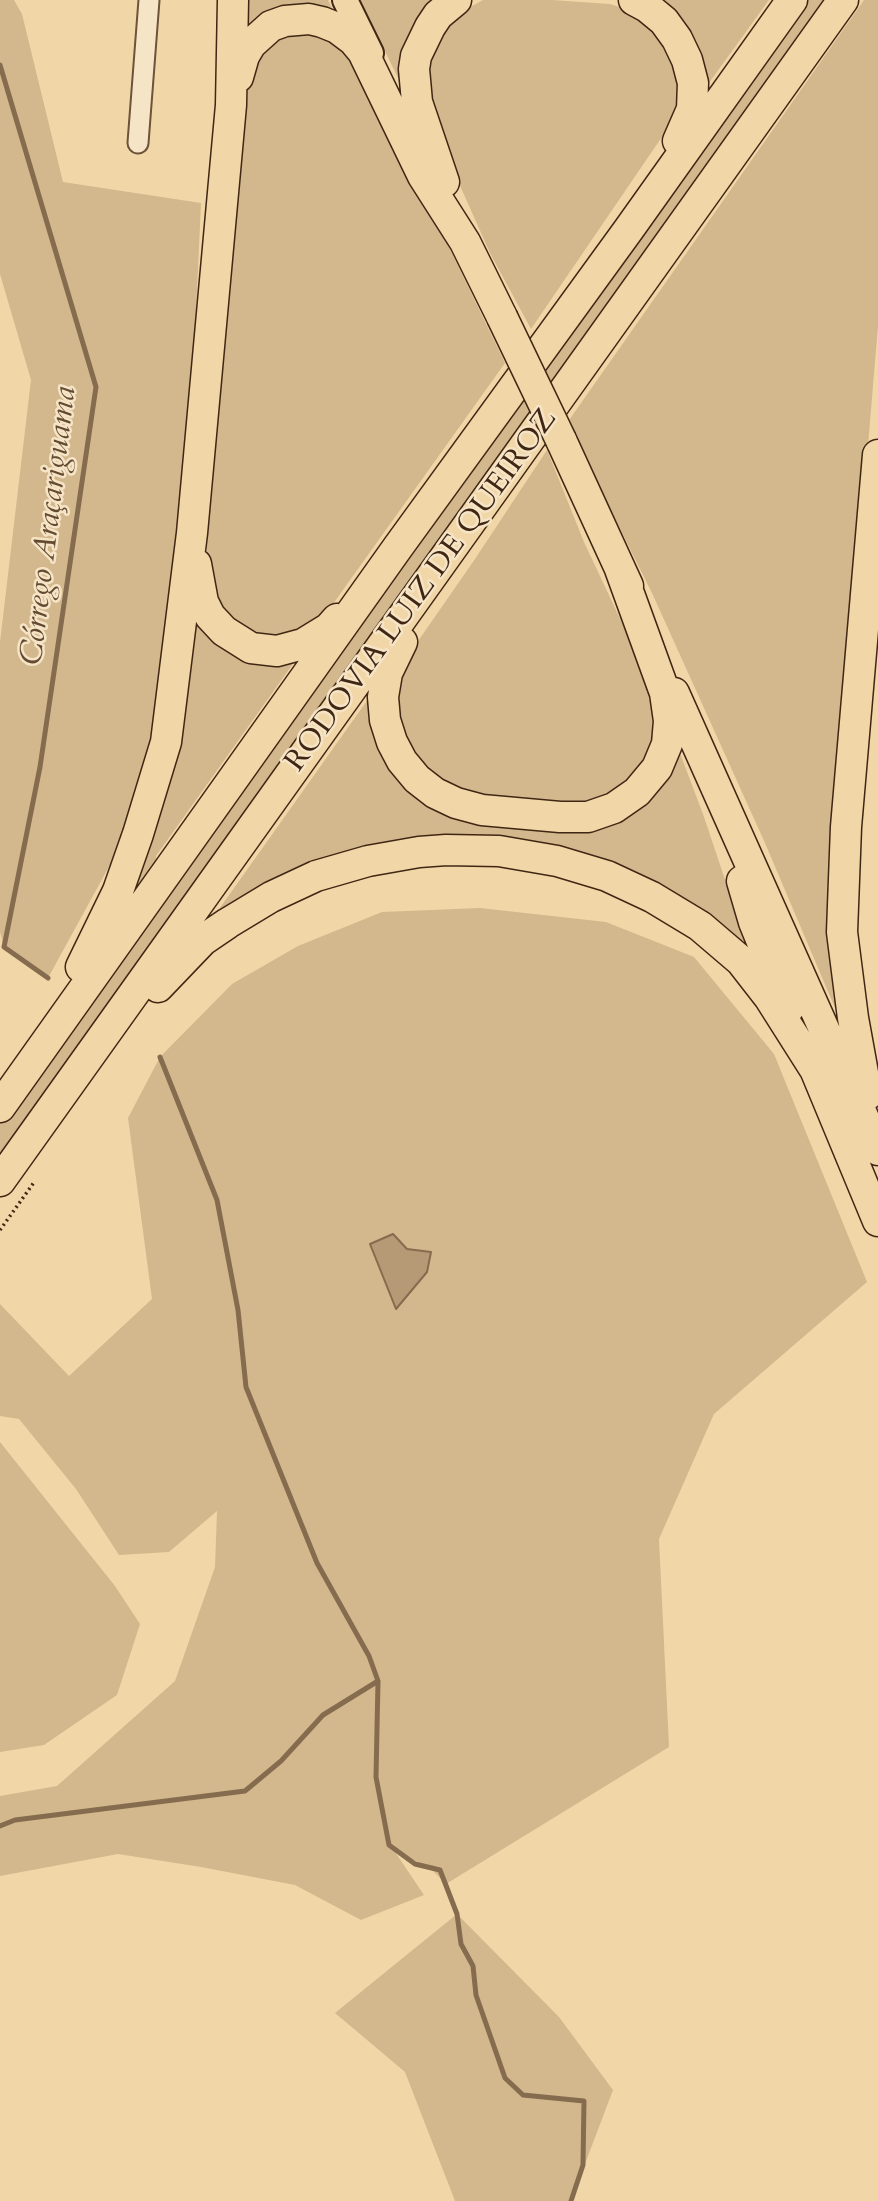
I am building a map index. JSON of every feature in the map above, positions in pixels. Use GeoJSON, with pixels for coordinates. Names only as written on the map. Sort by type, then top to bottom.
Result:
{"type":"FeatureCollection","features":[{"type":"Feature","properties":{"kind":"highway"},"geometry":{"type":"LineString","coordinates":[[0,1093],[83,965],[118,891],[166,743],[192,533],[231,105],[233,0]]}},
{"type":"Feature","properties":{"kind":"highway"},"geometry":{"type":"LineString","coordinates":[[456,0],[438,15],[423,41],[416,56],[414,83],[424,124],[465,242]]}},
{"type":"Feature","properties":{"kind":"highway"},"geometry":{"type":"LineString","coordinates":[[629,229],[683,130],[692,109],[693,83],[687,60],[677,39],[664,21],[634,0]]}},
{"type":"Feature","properties":{"kind":"highway","name":"RODOVIA LUIZ DE QUEIROZ"},"geometry":{"type":"LineString","coordinates":[[0,1107],[398,547],[792,0]]}},
{"type":"Feature","properties":{"kind":"highway","name":"RODOVIA LUIZ DE QUEIROZ"},"geometry":{"type":"LineString","coordinates":[[2,1177],[842,0]]}},
{"type":"Feature","properties":{"kind":"highway"},"geometry":{"type":"LineString","coordinates":[[231,105],[244,56],[271,26],[285,21],[309,19],[337,28],[363,52],[423,176],[465,242],[561,440],[878,1150]]}},
{"type":"Feature","properties":{"kind":"highway"},"geometry":{"type":"LineString","coordinates":[[529,442],[395,652],[387,673],[383,697],[385,720],[402,761],[417,779],[435,793],[456,803],[482,810],[560,817],[588,817],[614,808],[637,792],[657,768],[667,744],[670,722],[665,694],[620,569]]}},
{"type":"Feature","properties":{"kind":"highway"},"geometry":{"type":"LineString","coordinates":[[878,455],[846,827],[842,932],[863,1079],[878,1139]]}},
{"type":"Feature","properties":{"kind":"highway"},"geometry":{"type":"LineString","coordinates":[[192,533],[198,585],[210,616],[237,641],[264,651],[277,651],[303,644],[330,628],[398,547]]}},
{"type":"Feature","properties":{"kind":"highway"},"geometry":{"type":"LineString","coordinates":[[710,775],[754,922],[878,1221]]}},
{"type":"Feature","properties":{"kind":"highway"},"geometry":{"type":"LineString","coordinates":[[2,1177],[144,1003],[204,940],[271,897],[316,876],[368,861],[419,852],[499,851],[547,859],[607,876],[652,897],[700,926],[741,961],[769,998],[814,1068]]}},
{"type":"Feature","properties":{"kind":"main road"},"geometry":{"type":"LineString","coordinates":[[345,0],[465,242]]}},
{"type":"Feature","properties":{"kind":"street"},"geometry":{"type":"LineString","coordinates":[[138,143],[149,0]]}},
{"type":"Feature","properties":{"kind":"path"},"geometry":{"type":"LineString","coordinates":[[0,1230],[35,1181]]}},
{"type":"Feature","properties":{"kind":"shaded area"},"geometry":{"type":"Polygon","coordinates":[[[0,0],[14,0],[22,14],[63,182],[201,203],[186,530],[170,652],[129,830],[48,978],[4,947],[0,932],[0,642],[31,380],[0,274],[0,0]]]}},
{"type":"Feature","properties":{"kind":"shaded area"},"geometry":{"type":"Polygon","coordinates":[[[245,0],[328,0],[337,19],[242,44],[245,0]]]}},
{"type":"Feature","properties":{"kind":"shaded area"},"geometry":{"type":"Polygon","coordinates":[[[360,0],[439,0],[401,84],[360,0]]]}},
{"type":"Feature","properties":{"kind":"shaded area"},"geometry":{"type":"Polygon","coordinates":[[[483,0],[552,0],[610,4],[626,9],[639,15],[672,52],[679,85],[674,117],[666,131],[531,329],[490,253],[453,170],[424,86],[435,40],[456,15],[483,0]]]}},
{"type":"Feature","properties":{"kind":"shaded area"},"geometry":{"type":"Polygon","coordinates":[[[652,0],[769,0],[701,94],[652,0]]]}},
{"type":"Feature","properties":{"kind":"shaded area"},"geometry":{"type":"Polygon","coordinates":[[[803,0],[829,0],[0,1162],[0,1124],[803,0]]]}},
{"type":"Feature","properties":{"kind":"shaded area"},"geometry":{"type":"Polygon","coordinates":[[[864,0],[878,0],[878,326],[837,816],[849,1041],[765,843],[652,593],[567,423],[864,0]]]}},
{"type":"Feature","properties":{"kind":"shaded area"},"geometry":{"type":"Polygon","coordinates":[[[323,30],[359,61],[505,363],[318,625],[264,639],[220,613],[206,571],[209,497],[244,94],[255,54],[282,32],[323,30]]]}},
{"type":"Feature","properties":{"kind":"shaded area"},"geometry":{"type":"Polygon","coordinates":[[[547,450],[584,542],[661,706],[648,768],[595,808],[466,801],[412,756],[401,738],[394,696],[407,657],[547,450]]]}},
{"type":"Feature","properties":{"kind":"shaded area"},"geometry":{"type":"Polygon","coordinates":[[[193,619],[295,661],[156,856],[156,863],[125,905],[193,619]]]}},
{"type":"Feature","properties":{"kind":"shaded area"},"geometry":{"type":"Polygon","coordinates":[[[376,688],[397,772],[587,826],[675,740],[753,963],[661,893],[410,849],[200,936],[376,688]]]}},
{"type":"Feature","properties":{"kind":"shaded area"},"geometry":{"type":"Polygon","coordinates":[[[480,908],[606,922],[694,957],[774,1054],[867,1282],[714,1414],[659,1539],[669,1747],[446,1884],[429,1867],[391,1846],[424,1895],[361,1920],[295,1885],[118,1854],[0,1876],[0,1796],[57,1786],[175,1681],[215,1567],[217,1511],[169,1552],[119,1555],[76,1489],[19,1419],[0,1416],[0,1304],[69,1376],[152,1299],[128,1118],[160,1057],[232,984],[298,946],[382,912],[480,908]]]}},
{"type":"Feature","properties":{"kind":"shaded area"},"geometry":{"type":"Polygon","coordinates":[[[393,1234],[407,1249],[431,1252],[427,1272],[396,1309],[370,1244],[393,1234]]]}},
{"type":"Feature","properties":{"kind":"shaded area"},"geometry":{"type":"Polygon","coordinates":[[[0,1442],[115,1586],[140,1624],[117,1695],[44,1745],[0,1752],[0,1442]]]}},
{"type":"Feature","properties":{"kind":"shaded area"},"geometry":{"type":"Polygon","coordinates":[[[457,1914],[559,2017],[613,2090],[571,2201],[455,2201],[405,2072],[335,2013],[457,1914]]]}},
{"type":"Feature","properties":{"kind":"waterway","name":"Córrego Araçariguama"},"geometry":{"type":"LineString","coordinates":[[0,65],[96,387],[40,767],[4,947],[48,978]]}},
{"type":"Feature","properties":{"kind":"waterway","name":"Córrego Araçariguama"},"geometry":{"type":"LineString","coordinates":[[160,1057],[217,1200],[238,1310],[246,1387],[317,1563],[369,1656],[378,1681],[376,1777],[389,1845],[415,1864],[440,1870],[457,1914],[461,1944],[473,1966],[476,1995],[505,2078],[523,2095],[584,2101],[583,2165],[571,2201]]}},
{"type":"Feature","properties":{"kind":"waterway"},"geometry":{"type":"LineString","coordinates":[[0,1826],[15,1820],[245,1791],[281,1761],[323,1715],[378,1681]]}}]}
